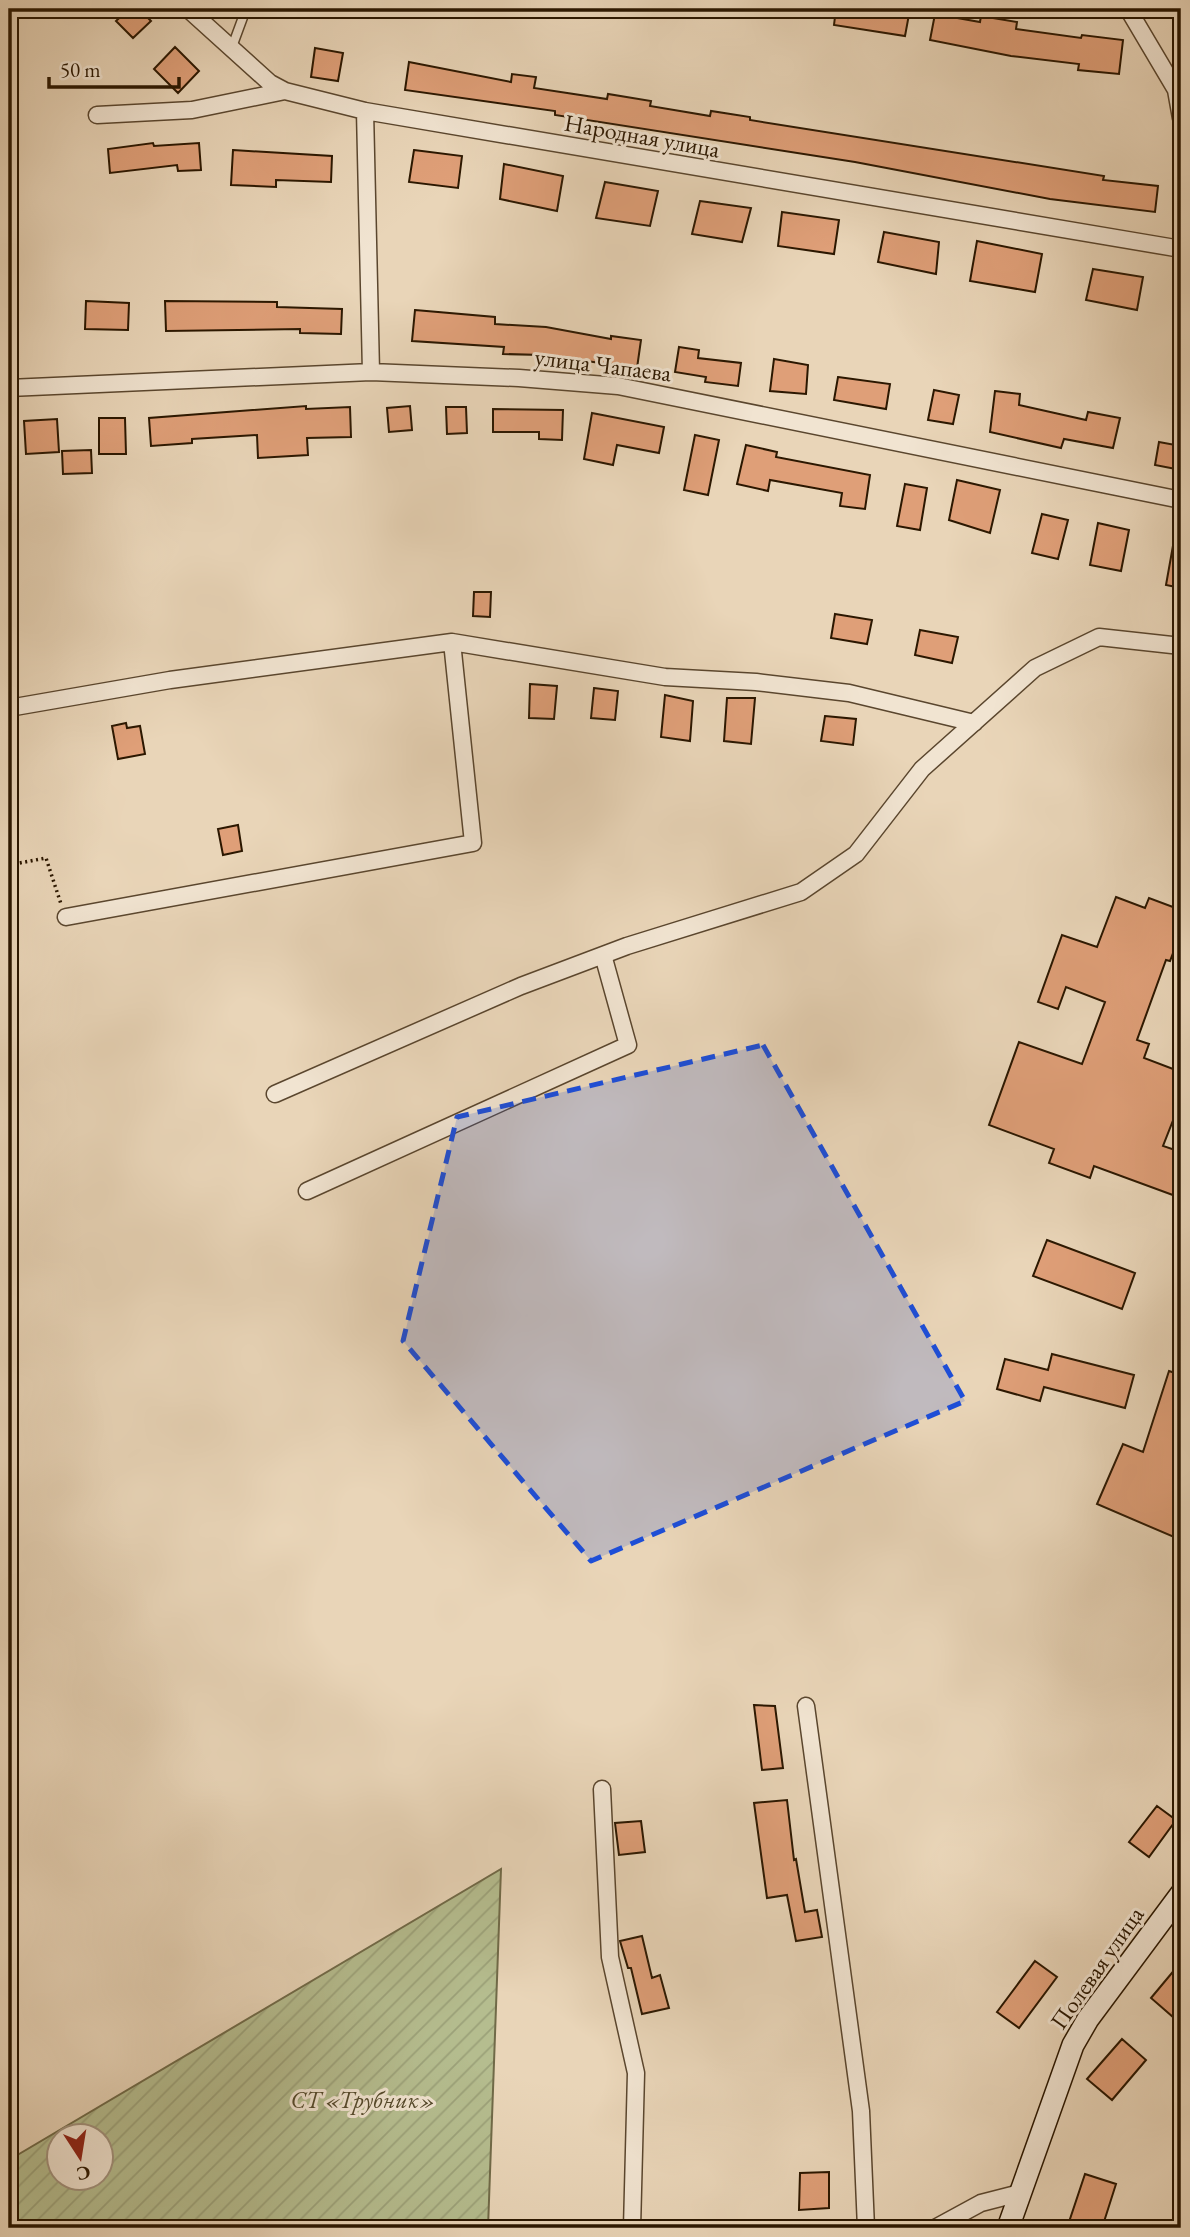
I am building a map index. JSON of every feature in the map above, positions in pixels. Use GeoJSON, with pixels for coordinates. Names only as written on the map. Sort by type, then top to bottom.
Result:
{"type":"FeatureCollection","features":[{"type":"Feature","properties":{"kind":"street"},"geometry":{"type":"LineString","coordinates":[[188,9],[270,83],[285,92]]}},
{"type":"Feature","properties":{"kind":"street"},"geometry":{"type":"LineString","coordinates":[[1128,9],[1176,90],[1181,118]]}},
{"type":"Feature","properties":{"kind":"street","name":"Народная улица"},"geometry":{"type":"LineString","coordinates":[[97,115],[192,110],[285,92],[365,111],[1181,249]]}},
{"type":"Feature","properties":{"kind":"street"},"geometry":{"type":"LineString","coordinates":[[365,111],[371,373]]}},
{"type":"Feature","properties":{"kind":"street","name":"улица Чапаева"},"geometry":{"type":"LineString","coordinates":[[9,388],[371,373],[519,378],[618,386],[1181,500]]}},
{"type":"Feature","properties":{"kind":"street"},"geometry":{"type":"LineString","coordinates":[[275,1094],[521,986],[603,955],[801,892],[856,854],[922,769],[1035,668],[1099,637],[1181,646]]}},
{"type":"Feature","properties":{"kind":"street"},"geometry":{"type":"LineString","coordinates":[[66,917],[473,843],[452,642]]}},
{"type":"Feature","properties":{"kind":"street"},"geometry":{"type":"LineString","coordinates":[[9,708],[170,680],[452,642],[665,677],[756,682],[849,693],[974,723]]}},
{"type":"Feature","properties":{"kind":"street"},"geometry":{"type":"LineString","coordinates":[[307,1191],[628,1045],[603,955]]}},
{"type":"Feature","properties":{"kind":"street"},"geometry":{"type":"LineString","coordinates":[[806,1706],[861,2111],[866,2228]]}},
{"type":"Feature","properties":{"kind":"street"},"geometry":{"type":"LineString","coordinates":[[602,1789],[610,1957],[636,2073],[632,2228]]}},
{"type":"Feature","properties":{"kind":"street","name":"Полевая улица"},"geometry":{"type":"LineString","coordinates":[[1008,2228],[1073,2045],[1088,2019],[1181,1894]]}},
{"type":"Feature","properties":{"kind":"street"},"geometry":{"type":"LineString","coordinates":[[935,2228],[981,2203],[1020,2193]]}},
{"type":"Feature","properties":{"kind":"lane"},"geometry":{"type":"LineString","coordinates":[[232,47],[246,9]]}},
{"type":"Feature","properties":{"kind":"path"},"geometry":{"type":"LineString","coordinates":[[9,865],[46,858],[66,917]]}},
{"type":"Feature","properties":{"kind":"highlighted area"},"geometry":{"type":"Polygon","coordinates":[[[763,1045],[965,1401],[591,1561],[403,1341],[457,1117],[763,1045]]]}},
{"type":"Feature","properties":{"kind":"green space","name":"СТ «Трубник»"},"geometry":{"type":"Polygon","coordinates":[[[501,1869],[488,2228],[9,2228],[9,2160],[46,2138],[46,2192],[116,2192],[116,2122],[73,2122],[501,1869]]]}},
{"type":"Feature","properties":{"kind":"building"},"geometry":{"type":"Polygon","coordinates":[[[129,9],[139,9],[151,21],[133,38],[116,21],[129,9]]]}},
{"type":"Feature","properties":{"kind":"building"},"geometry":{"type":"Polygon","coordinates":[[[836,9],[910,9],[905,36],[834,25],[836,9]]]}},
{"type":"Feature","properties":{"kind":"building"},"geometry":{"type":"Polygon","coordinates":[[[935,14],[980,22],[981,16],[1017,22],[1016,29],[1081,38],[1082,35],[1123,40],[1119,74],[1078,70],[1079,64],[1011,56],[930,40],[935,14]]]}},
{"type":"Feature","properties":{"kind":"building"},"geometry":{"type":"Polygon","coordinates":[[[175,47],[199,71],[178,93],[154,69],[175,47]]]}},
{"type":"Feature","properties":{"kind":"building"},"geometry":{"type":"Polygon","coordinates":[[[315,48],[343,53],[338,81],[311,77],[315,48]]]}},
{"type":"Feature","properties":{"kind":"building"},"geometry":{"type":"Polygon","coordinates":[[[409,62],[511,82],[512,74],[536,77],[534,88],[607,99],[608,94],[651,101],[650,106],[710,116],[711,111],[750,117],[750,120],[1104,176],[1103,180],[1158,186],[1155,212],[1050,199],[855,162],[555,115],[555,111],[405,90],[409,62]]]}},
{"type":"Feature","properties":{"kind":"building"},"geometry":{"type":"Polygon","coordinates":[[[153,143],[154,146],[199,143],[201,170],[178,171],[177,165],[110,173],[108,149],[153,143]]]}},
{"type":"Feature","properties":{"kind":"building"},"geometry":{"type":"Polygon","coordinates":[[[233,150],[332,156],[331,182],[276,180],[276,187],[231,185],[233,150]]]}},
{"type":"Feature","properties":{"kind":"building"},"geometry":{"type":"Polygon","coordinates":[[[414,150],[462,156],[458,188],[409,182],[414,150]]]}},
{"type":"Feature","properties":{"kind":"building"},"geometry":{"type":"Polygon","coordinates":[[[504,164],[563,176],[557,211],[500,199],[504,164]]]}},
{"type":"Feature","properties":{"kind":"building"},"geometry":{"type":"Polygon","coordinates":[[[605,182],[658,191],[650,226],[596,218],[605,182]]]}},
{"type":"Feature","properties":{"kind":"building"},"geometry":{"type":"Polygon","coordinates":[[[700,201],[751,208],[742,242],[692,234],[700,201]]]}},
{"type":"Feature","properties":{"kind":"building"},"geometry":{"type":"Polygon","coordinates":[[[782,212],[839,220],[834,254],[778,246],[782,212]]]}},
{"type":"Feature","properties":{"kind":"building"},"geometry":{"type":"Polygon","coordinates":[[[884,232],[939,242],[936,274],[878,262],[884,232]]]}},
{"type":"Feature","properties":{"kind":"building"},"geometry":{"type":"Polygon","coordinates":[[[977,241],[1042,254],[1035,292],[970,281],[977,241]]]}},
{"type":"Feature","properties":{"kind":"building"},"geometry":{"type":"Polygon","coordinates":[[[1093,269],[1143,277],[1137,310],[1086,300],[1093,269]]]}},
{"type":"Feature","properties":{"kind":"building"},"geometry":{"type":"Polygon","coordinates":[[[86,301],[129,303],[128,330],[85,329],[86,301]]]}},
{"type":"Feature","properties":{"kind":"building"},"geometry":{"type":"Polygon","coordinates":[[[165,301],[277,302],[277,307],[342,309],[341,334],[300,333],[300,329],[166,331],[165,301]]]}},
{"type":"Feature","properties":{"kind":"building"},"geometry":{"type":"Polygon","coordinates":[[[415,310],[495,317],[495,324],[546,327],[611,339],[611,336],[641,340],[637,368],[543,355],[503,354],[504,347],[412,341],[415,310]]]}},
{"type":"Feature","properties":{"kind":"building"},"geometry":{"type":"Polygon","coordinates":[[[679,347],[699,350],[698,358],[741,363],[738,386],[705,382],[706,377],[675,372],[679,347]]]}},
{"type":"Feature","properties":{"kind":"building"},"geometry":{"type":"Polygon","coordinates":[[[774,359],[808,365],[806,394],[770,391],[774,359]]]}},
{"type":"Feature","properties":{"kind":"building"},"geometry":{"type":"Polygon","coordinates":[[[838,377],[890,384],[886,409],[834,400],[838,377]]]}},
{"type":"Feature","properties":{"kind":"building"},"geometry":{"type":"Polygon","coordinates":[[[934,390],[959,395],[953,424],[928,420],[934,390]]]}},
{"type":"Feature","properties":{"kind":"building"},"geometry":{"type":"Polygon","coordinates":[[[995,391],[1020,394],[1019,405],[1086,420],[1088,412],[1120,418],[1113,448],[1064,439],[1061,448],[990,432],[995,391]]]}},
{"type":"Feature","properties":{"kind":"building"},"geometry":{"type":"Polygon","coordinates":[[[306,406],[306,409],[350,407],[351,437],[307,438],[308,455],[258,458],[257,435],[192,439],[192,443],[151,446],[149,418],[306,406]]]}},
{"type":"Feature","properties":{"kind":"building"},"geometry":{"type":"Polygon","coordinates":[[[410,406],[412,430],[389,432],[387,408],[410,406]]]}},
{"type":"Feature","properties":{"kind":"building"},"geometry":{"type":"Polygon","coordinates":[[[446,407],[466,407],[467,433],[447,434],[446,407]]]}},
{"type":"Feature","properties":{"kind":"building"},"geometry":{"type":"Polygon","coordinates":[[[493,409],[563,410],[562,440],[539,439],[539,432],[493,432],[493,409]]]}},
{"type":"Feature","properties":{"kind":"building"},"geometry":{"type":"Polygon","coordinates":[[[592,413],[664,427],[659,453],[617,445],[613,465],[584,459],[592,413]]]}},
{"type":"Feature","properties":{"kind":"building"},"geometry":{"type":"Polygon","coordinates":[[[99,418],[125,418],[126,454],[99,454],[99,418]]]}},
{"type":"Feature","properties":{"kind":"building"},"geometry":{"type":"Polygon","coordinates":[[[57,419],[59,452],[26,454],[24,421],[57,419]]]}},
{"type":"Feature","properties":{"kind":"building"},"geometry":{"type":"Polygon","coordinates":[[[695,435],[719,440],[708,495],[684,490],[695,435]]]}},
{"type":"Feature","properties":{"kind":"building"},"geometry":{"type":"Polygon","coordinates":[[[1159,442],[1181,446],[1181,470],[1155,465],[1159,442]]]}},
{"type":"Feature","properties":{"kind":"building"},"geometry":{"type":"Polygon","coordinates":[[[746,445],[777,452],[776,457],[870,475],[865,509],[840,506],[842,493],[770,480],[768,491],[737,484],[746,445]]]}},
{"type":"Feature","properties":{"kind":"building"},"geometry":{"type":"Polygon","coordinates":[[[91,450],[92,473],[63,474],[62,451],[91,450]]]}},
{"type":"Feature","properties":{"kind":"building"},"geometry":{"type":"Polygon","coordinates":[[[957,480],[1000,490],[990,533],[949,520],[957,480]]]}},
{"type":"Feature","properties":{"kind":"building"},"geometry":{"type":"Polygon","coordinates":[[[905,484],[927,488],[920,530],[897,526],[905,484]]]}},
{"type":"Feature","properties":{"kind":"building"},"geometry":{"type":"Polygon","coordinates":[[[1042,514],[1068,520],[1058,559],[1032,553],[1042,514]]]}},
{"type":"Feature","properties":{"kind":"building"},"geometry":{"type":"Polygon","coordinates":[[[1098,523],[1129,530],[1121,571],[1090,565],[1098,523]]]}},
{"type":"Feature","properties":{"kind":"building"},"geometry":{"type":"Polygon","coordinates":[[[1174,540],[1181,540],[1181,588],[1166,585],[1174,540]]]}},
{"type":"Feature","properties":{"kind":"building"},"geometry":{"type":"Polygon","coordinates":[[[474,592],[491,592],[490,617],[473,616],[474,592]]]}},
{"type":"Feature","properties":{"kind":"building"},"geometry":{"type":"Polygon","coordinates":[[[835,614],[872,620],[867,644],[831,638],[835,614]]]}},
{"type":"Feature","properties":{"kind":"building"},"geometry":{"type":"Polygon","coordinates":[[[920,630],[958,637],[952,663],[915,655],[920,630]]]}},
{"type":"Feature","properties":{"kind":"building"},"geometry":{"type":"Polygon","coordinates":[[[530,684],[557,686],[554,719],[529,718],[530,684]]]}},
{"type":"Feature","properties":{"kind":"building"},"geometry":{"type":"Polygon","coordinates":[[[594,688],[618,691],[615,720],[591,718],[594,688]]]}},
{"type":"Feature","properties":{"kind":"building"},"geometry":{"type":"Polygon","coordinates":[[[665,695],[693,701],[690,741],[661,737],[665,695]]]}},
{"type":"Feature","properties":{"kind":"building"},"geometry":{"type":"Polygon","coordinates":[[[727,698],[755,698],[751,744],[724,741],[727,698]]]}},
{"type":"Feature","properties":{"kind":"building"},"geometry":{"type":"Polygon","coordinates":[[[825,716],[856,719],[853,745],[821,741],[825,716]]]}},
{"type":"Feature","properties":{"kind":"building"},"geometry":{"type":"Polygon","coordinates":[[[126,723],[127,728],[140,726],[145,754],[118,759],[112,726],[126,723]]]}},
{"type":"Feature","properties":{"kind":"building"},"geometry":{"type":"Polygon","coordinates":[[[238,825],[242,851],[223,855],[218,829],[238,825]]]}},
{"type":"Feature","properties":{"kind":"building"},"geometry":{"type":"Polygon","coordinates":[[[1116,897],[1145,908],[1149,898],[1181,910],[1181,932],[1170,961],[1166,960],[1137,1040],[1149,1044],[1144,1058],[1181,1072],[1181,1120],[1174,1118],[1163,1146],[1181,1152],[1181,1198],[1094,1166],[1090,1178],[1049,1163],[1054,1149],[989,1125],[1019,1042],[1082,1064],[1105,1002],[1066,987],[1058,1009],[1038,1002],[1062,935],[1097,947],[1116,897]]]}},
{"type":"Feature","properties":{"kind":"building"},"geometry":{"type":"Polygon","coordinates":[[[1047,1240],[1135,1273],[1122,1309],[1033,1276],[1047,1240]]]}},
{"type":"Feature","properties":{"kind":"building"},"geometry":{"type":"Polygon","coordinates":[[[1052,1354],[1134,1375],[1125,1408],[1044,1387],[1040,1401],[997,1389],[1005,1359],[1048,1370],[1052,1354]]]}},
{"type":"Feature","properties":{"kind":"building"},"geometry":{"type":"Polygon","coordinates":[[[1169,1371],[1181,1375],[1181,1471],[1176,1483],[1181,1485],[1181,1521],[1174,1537],[1097,1504],[1123,1444],[1143,1452],[1169,1371]]]}},
{"type":"Feature","properties":{"kind":"building"},"geometry":{"type":"Polygon","coordinates":[[[754,1705],[775,1706],[783,1768],[762,1770],[754,1705]]]}},
{"type":"Feature","properties":{"kind":"building"},"geometry":{"type":"Polygon","coordinates":[[[787,1800],[794,1860],[796,1859],[805,1912],[817,1910],[822,1937],[796,1941],[787,1895],[767,1898],[754,1803],[787,1800]]]}},
{"type":"Feature","properties":{"kind":"building"},"geometry":{"type":"Polygon","coordinates":[[[1157,1806],[1176,1820],[1149,1857],[1129,1842],[1157,1806]]]}},
{"type":"Feature","properties":{"kind":"building"},"geometry":{"type":"Polygon","coordinates":[[[641,1821],[645,1852],[619,1855],[615,1823],[641,1821]]]}},
{"type":"Feature","properties":{"kind":"building"},"geometry":{"type":"Polygon","coordinates":[[[642,1936],[652,1978],[660,1975],[669,2008],[642,2014],[631,1968],[628,1968],[620,1941],[642,1936]]]}},
{"type":"Feature","properties":{"kind":"building"},"geometry":{"type":"Polygon","coordinates":[[[1035,1961],[1057,1977],[1019,2028],[997,2012],[1035,1961]]]}},
{"type":"Feature","properties":{"kind":"building"},"geometry":{"type":"Polygon","coordinates":[[[1181,1962],[1181,2008],[1173,2017],[1151,1998],[1181,1962]]]}},
{"type":"Feature","properties":{"kind":"building"},"geometry":{"type":"Polygon","coordinates":[[[1122,2039],[1146,2060],[1112,2100],[1087,2079],[1122,2039]]]}},
{"type":"Feature","properties":{"kind":"building"},"geometry":{"type":"Polygon","coordinates":[[[829,2172],[829,2208],[799,2210],[800,2173],[829,2172]]]}},
{"type":"Feature","properties":{"kind":"building"},"geometry":{"type":"Polygon","coordinates":[[[1085,2174],[1116,2184],[1102,2228],[1067,2228],[1085,2174]]]}}]}
